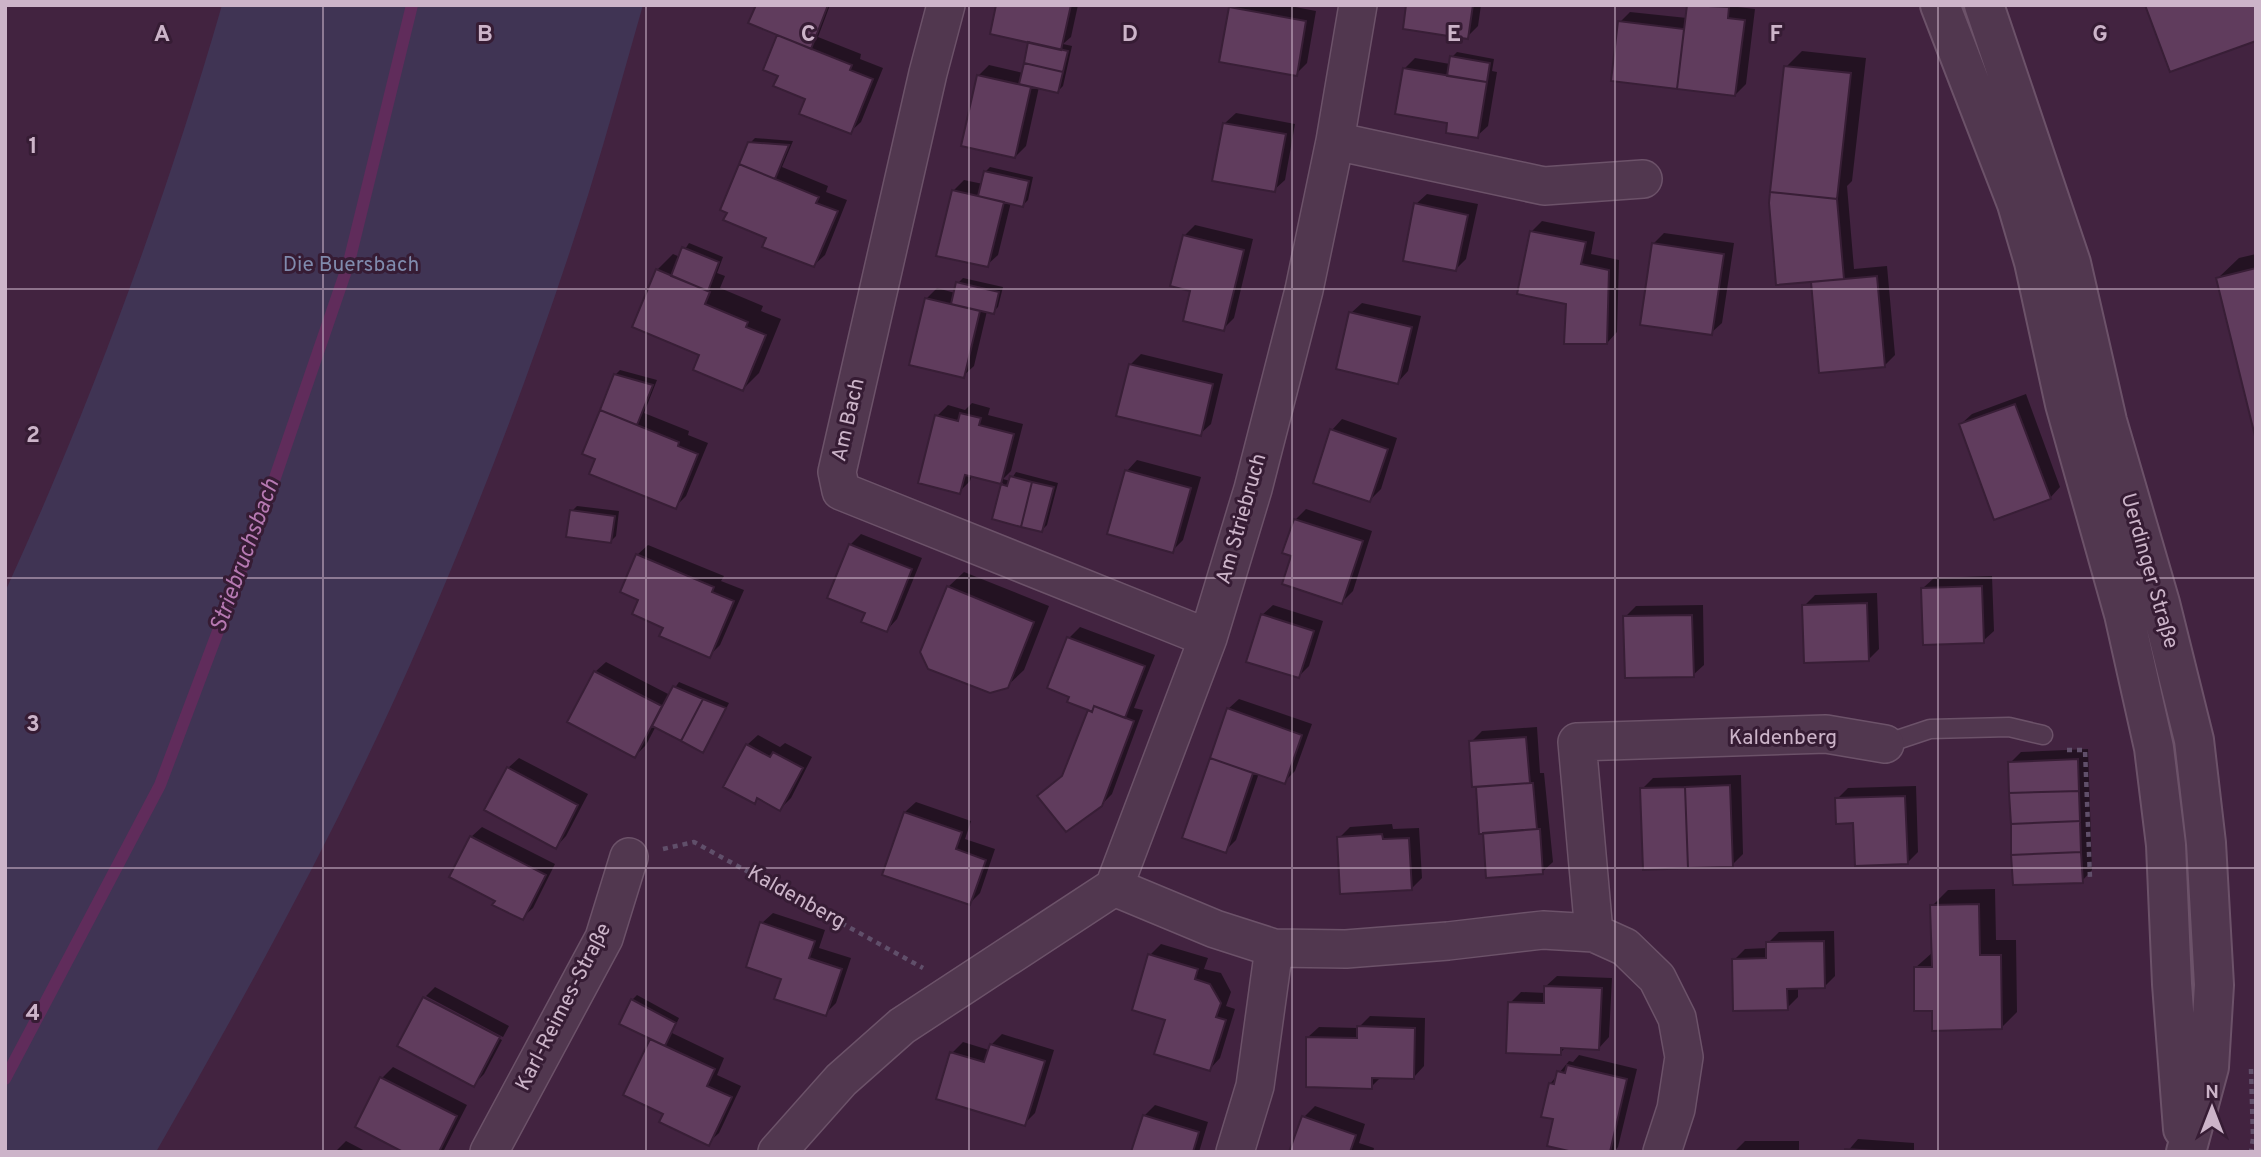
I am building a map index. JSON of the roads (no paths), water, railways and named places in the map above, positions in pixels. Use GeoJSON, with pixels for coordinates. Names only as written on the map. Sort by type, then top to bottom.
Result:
{"type":"FeatureCollection","features":[{"type":"Feature","properties":{"kind":"street","name":"Am Bach"},"geometry":{"type":"LineString","coordinates":[[946,5],[837,472],[841,491],[1208,638]]}},
{"type":"Feature","properties":{"kind":"street","name":"Am Striebruch"},"geometry":{"type":"LineString","coordinates":[[1114,887],[1208,638],[1252,489],[1304,290],[1335,141],[1358,5]]}},
{"type":"Feature","properties":{"kind":"street","name":"Uerdinger Straße"},"geometry":{"type":"LineString","coordinates":[[1940,5],[2018,204],[2034,262],[2065,404],[2124,614],[2154,748],[2166,845],[2172,984],[2186,1152]]}},
{"type":"Feature","properties":{"kind":"street","name":"Uerdinger Straße"},"geometry":{"type":"LineString","coordinates":[[1984,5],[2071,264],[2107,421],[2160,603],[2194,740],[2206,844],[2214,985],[2209,1067],[2186,1152]]}},
{"type":"Feature","properties":{"kind":"street"},"geometry":{"type":"LineString","coordinates":[[1335,141],[1544,186],[1643,179]]}},
{"type":"Feature","properties":{"kind":"street","name":"Kaldenberg"},"geometry":{"type":"LineString","coordinates":[[1594,933],[1577,742],[1826,734],[1885,744]]}},
{"type":"Feature","properties":{"kind":"street","name":"Karl-Reimes-Straße"},"geometry":{"type":"LineString","coordinates":[[489,1152],[604,938],[629,857]]}},
{"type":"Feature","properties":{"kind":"street"},"geometry":{"type":"LineString","coordinates":[[778,1152],[841,1080],[902,1026],[956,988],[1114,887],[1215,929],[1274,948],[1346,948],[1448,941],[1543,930],[1594,933],[1625,947],[1657,978],[1677,1018],[1684,1057],[1676,1109],[1662,1152]]}},
{"type":"Feature","properties":{"kind":"street"},"geometry":{"type":"LineString","coordinates":[[1235,1152],[1255,1086],[1274,948]]}},
{"type":"Feature","properties":{"kind":"lane","name":"Kaldenberg"},"geometry":{"type":"LineString","coordinates":[[1885,744],[1930,729],[2008,727],[2043,734]]}},
{"type":"Feature","properties":{"kind":"waterway","name":"Striebruchsbach"},"geometry":{"type":"LineString","coordinates":[[5,1079],[160,785],[266,504],[349,262],[412,5]]}},
{"type":"Feature","properties":{"kind":"park label","name":"Die Buersbach"},"geometry":{"type":"Point","coordinates":[351,265]}}]}
